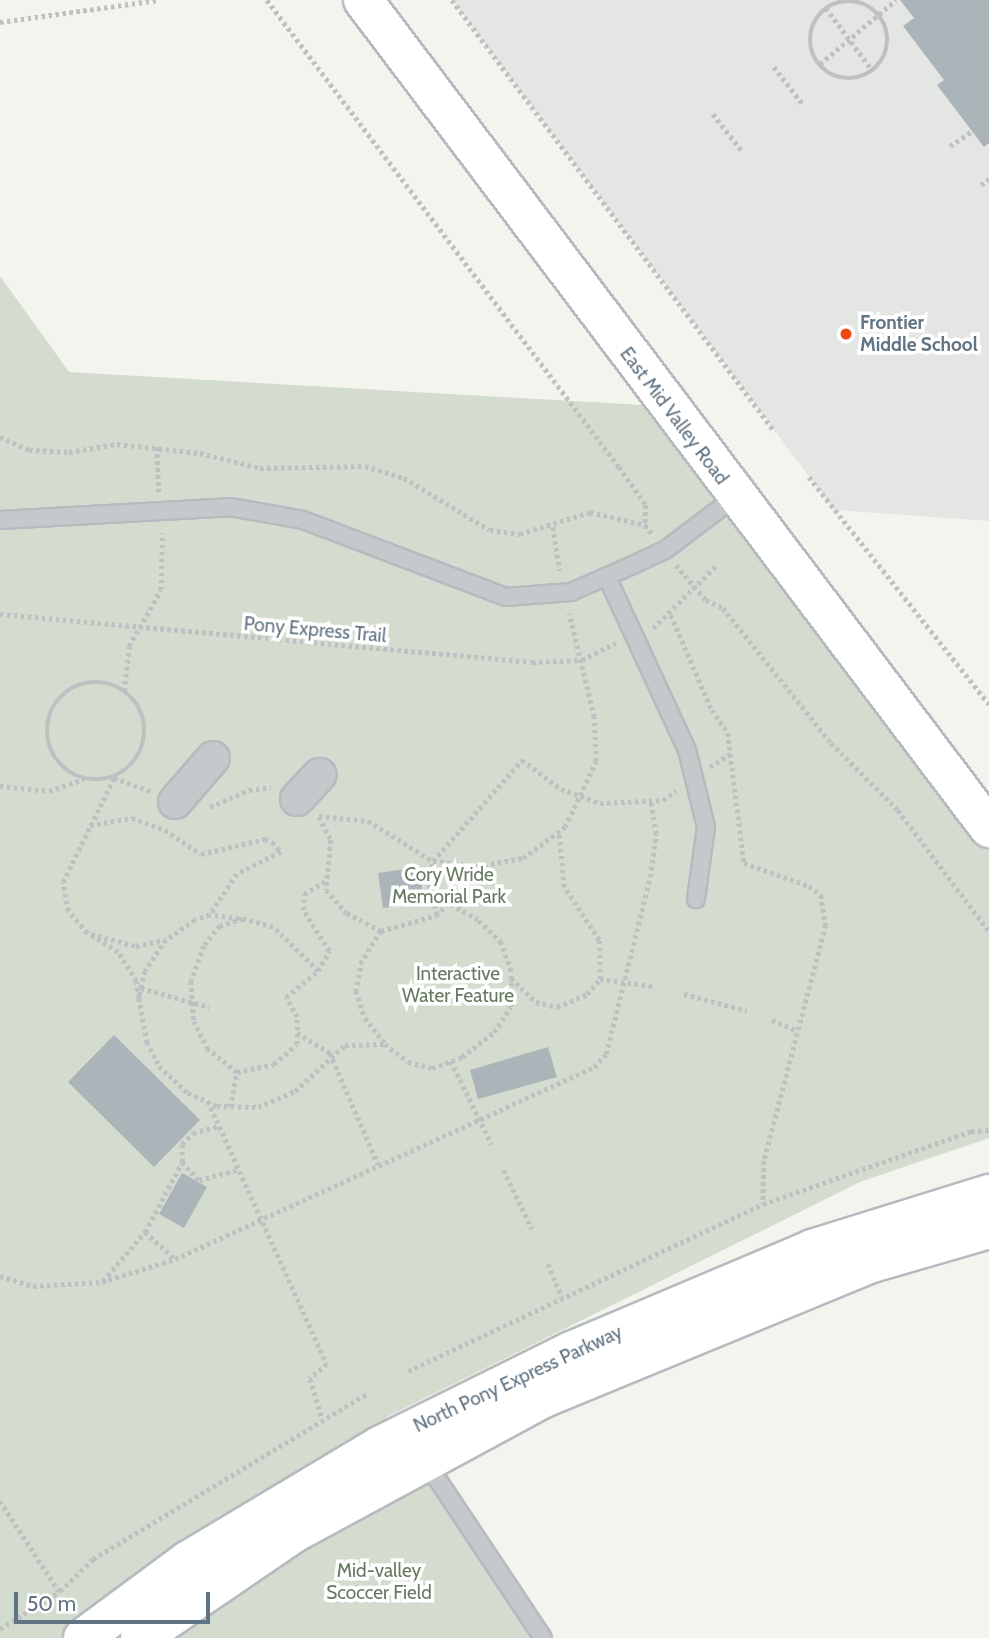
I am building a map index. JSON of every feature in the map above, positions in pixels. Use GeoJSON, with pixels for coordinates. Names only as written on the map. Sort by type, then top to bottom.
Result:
{"type":"FeatureCollection","features":[{"type":"Feature","properties":{"kind":"main road","name":"East Mid Valley Road"},"geometry":{"type":"LineString","coordinates":[[363,0],[735,496],[989,828]]}},
{"type":"Feature","properties":{"kind":"main road","name":"North Pony Express Parkway"},"geometry":{"type":"LineString","coordinates":[[83,1638],[187,1561],[381,1445],[571,1351],[812,1249],[989,1195]]}},
{"type":"Feature","properties":{"kind":"main road","name":"North Pony Express Parkway"},"geometry":{"type":"LineString","coordinates":[[140,1638],[294,1533],[544,1398],[859,1268],[989,1229]]}},
{"type":"Feature","properties":{"kind":"street"},"geometry":{"type":"LineString","coordinates":[[175,802],[214,758]]}},
{"type":"Feature","properties":{"kind":"street"},"geometry":{"type":"LineString","coordinates":[[308,807],[319,775]]}},
{"type":"Feature","properties":{"kind":"lane"},"geometry":{"type":"LineString","coordinates":[[0,520],[230,506],[303,520],[506,597],[571,592],[664,550],[735,496]]}},
{"type":"Feature","properties":{"kind":"lane"},"geometry":{"type":"LineString","coordinates":[[607,576],[687,750],[706,827],[696,899]]}},
{"type":"Feature","properties":{"kind":"lane"},"geometry":{"type":"LineString","coordinates":[[425,1461],[543,1638]]}},
{"type":"Feature","properties":{"kind":"path"},"geometry":{"type":"LineString","coordinates":[[0,22],[158,0]]}},
{"type":"Feature","properties":{"kind":"path"},"geometry":{"type":"LineString","coordinates":[[267,0],[620,467],[646,505],[645,525],[652,535]]}},
{"type":"Feature","properties":{"kind":"path"},"geometry":{"type":"LineString","coordinates":[[452,0],[775,432]]}},
{"type":"Feature","properties":{"kind":"path"},"geometry":{"type":"LineString","coordinates":[[820,64],[896,0]]}},
{"type":"Feature","properties":{"kind":"path"},"geometry":{"type":"LineString","coordinates":[[849,1],[880,16],[886,51],[873,71],[850,79],[820,64],[810,40],[826,8],[849,1]]}},
{"type":"Feature","properties":{"kind":"path"},"geometry":{"type":"LineString","coordinates":[[826,8],[873,71]]}},
{"type":"Feature","properties":{"kind":"path"},"geometry":{"type":"LineString","coordinates":[[774,67],[802,103]]}},
{"type":"Feature","properties":{"kind":"path"},"geometry":{"type":"LineString","coordinates":[[713,114],[742,151]]}},
{"type":"Feature","properties":{"kind":"path"},"geometry":{"type":"LineString","coordinates":[[950,146],[972,131]]}},
{"type":"Feature","properties":{"kind":"path"},"geometry":{"type":"LineString","coordinates":[[981,185],[989,179]]}},
{"type":"Feature","properties":{"kind":"path"},"geometry":{"type":"LineString","coordinates":[[0,437],[29,450],[157,447],[260,468],[365,466],[404,478],[490,530],[520,534],[553,527],[590,512],[645,525]]}},
{"type":"Feature","properties":{"kind":"path"},"geometry":{"type":"LineString","coordinates":[[157,447],[160,502]]}},
{"type":"Feature","properties":{"kind":"path"},"geometry":{"type":"LineString","coordinates":[[809,477],[989,703]]}},
{"type":"Feature","properties":{"kind":"path"},"geometry":{"type":"LineString","coordinates":[[553,527],[559,570]]}},
{"type":"Feature","properties":{"kind":"path"},"geometry":{"type":"LineString","coordinates":[[124,691],[124,664],[161,590],[162,533]]}},
{"type":"Feature","properties":{"kind":"path"},"geometry":{"type":"LineString","coordinates":[[675,564],[694,589],[723,608],[831,743],[898,810],[989,930]]}},
{"type":"Feature","properties":{"kind":"path"},"geometry":{"type":"LineString","coordinates":[[649,629],[671,615],[718,564]]}},
{"type":"Feature","properties":{"kind":"path","name":"Pony Express Trail"},"geometry":{"type":"LineString","coordinates":[[0,614],[532,662],[582,660],[624,640]]}},
{"type":"Feature","properties":{"kind":"path"},"geometry":{"type":"LineString","coordinates":[[0,786],[49,791],[83,779],[114,778],[199,809],[249,790],[274,787],[308,807],[368,821],[433,861],[477,866],[523,858],[558,834],[584,797],[596,761],[582,660],[569,614]]}},
{"type":"Feature","properties":{"kind":"path"},"geometry":{"type":"LineString","coordinates":[[671,615],[712,710],[729,733],[744,863],[821,895],[826,925],[764,1161],[763,1203]]}},
{"type":"Feature","properties":{"kind":"path"},"geometry":{"type":"LineString","coordinates":[[83,779],[57,760],[48,737],[50,713],[72,688],[88,682],[124,691],[141,711],[144,742],[133,763],[114,778],[63,882],[68,911],[87,933],[118,952],[136,981],[147,1042],[159,1066],[188,1093],[230,1107],[258,1107],[295,1091],[330,1053],[345,1045],[385,1044]]}},
{"type":"Feature","properties":{"kind":"path"},"geometry":{"type":"LineString","coordinates":[[709,768],[730,754]]}},
{"type":"Feature","properties":{"kind":"path"},"geometry":{"type":"LineString","coordinates":[[437,915],[428,881],[433,861],[523,760],[561,789],[600,803],[651,801],[685,785]]}},
{"type":"Feature","properties":{"kind":"path"},"geometry":{"type":"LineString","coordinates":[[0,1276],[33,1286],[102,1282],[175,1259],[261,1217],[594,1067],[606,1054],[650,877],[656,834],[651,801]]}},
{"type":"Feature","properties":{"kind":"path"},"geometry":{"type":"LineString","coordinates":[[308,807],[331,840],[326,890],[347,914],[381,931]]}},
{"type":"Feature","properties":{"kind":"path"},"geometry":{"type":"LineString","coordinates":[[87,933],[136,946],[166,940],[210,915],[237,874],[281,852],[265,839],[201,854],[165,830],[132,818],[89,825]]}},
{"type":"Feature","properties":{"kind":"path"},"geometry":{"type":"LineString","coordinates":[[511,978],[536,1002],[557,1007],[587,994],[600,979],[599,940],[564,887],[558,834]]}},
{"type":"Feature","properties":{"kind":"path"},"geometry":{"type":"LineString","coordinates":[[237,1072],[274,1064],[297,1044],[297,1017],[286,997],[318,971],[329,951],[303,910],[304,894],[328,880]]}},
{"type":"Feature","properties":{"kind":"path"},"geometry":{"type":"LineString","coordinates":[[449,904],[478,920],[501,943],[511,978],[512,1007],[494,1032],[451,1061],[432,1068],[408,1062],[385,1044],[365,1018],[356,991],[362,961],[381,931],[437,915],[449,904]]}},
{"type":"Feature","properties":{"kind":"path"},"geometry":{"type":"LineString","coordinates":[[210,915],[243,919],[273,927],[318,971]]}},
{"type":"Feature","properties":{"kind":"path"},"geometry":{"type":"LineString","coordinates":[[237,1072],[208,1048],[194,1021],[191,981],[205,946],[220,926],[243,919]]}},
{"type":"Feature","properties":{"kind":"path"},"geometry":{"type":"LineString","coordinates":[[139,998],[141,988],[166,940]]}},
{"type":"Feature","properties":{"kind":"path"},"geometry":{"type":"LineString","coordinates":[[600,979],[625,978],[653,986]]}},
{"type":"Feature","properties":{"kind":"path"},"geometry":{"type":"LineString","coordinates":[[141,988],[192,1000],[209,1007]]}},
{"type":"Feature","properties":{"kind":"path"},"geometry":{"type":"LineString","coordinates":[[684,994],[747,1011]]}},
{"type":"Feature","properties":{"kind":"path"},"geometry":{"type":"LineString","coordinates":[[772,1020],[798,1031]]}},
{"type":"Feature","properties":{"kind":"path"},"geometry":{"type":"LineString","coordinates":[[297,1033],[330,1053],[378,1164]]}},
{"type":"Feature","properties":{"kind":"path"},"geometry":{"type":"LineString","coordinates":[[451,1061],[492,1145]]}},
{"type":"Feature","properties":{"kind":"path"},"geometry":{"type":"LineString","coordinates":[[230,1107],[237,1072]]}},
{"type":"Feature","properties":{"kind":"path"},"geometry":{"type":"LineString","coordinates":[[207,1101],[327,1364],[310,1379],[322,1418]]}},
{"type":"Feature","properties":{"kind":"path"},"geometry":{"type":"LineString","coordinates":[[102,1282],[145,1232],[182,1162],[182,1144],[193,1133],[219,1126]]}},
{"type":"Feature","properties":{"kind":"path"},"geometry":{"type":"LineString","coordinates":[[408,1371],[763,1203],[971,1130],[989,1130]]}},
{"type":"Feature","properties":{"kind":"path"},"geometry":{"type":"LineString","coordinates":[[182,1162],[198,1180],[240,1169]]}},
{"type":"Feature","properties":{"kind":"path"},"geometry":{"type":"LineString","coordinates":[[504,1170],[532,1229]]}},
{"type":"Feature","properties":{"kind":"path"},"geometry":{"type":"LineString","coordinates":[[145,1232],[175,1259]]}},
{"type":"Feature","properties":{"kind":"path"},"geometry":{"type":"LineString","coordinates":[[548,1264],[562,1297]]}},
{"type":"Feature","properties":{"kind":"path"},"geometry":{"type":"LineString","coordinates":[[0,1629],[60,1591],[93,1559],[322,1418],[366,1394]]}},
{"type":"Feature","properties":{"kind":"path"},"geometry":{"type":"LineString","coordinates":[[0,1501],[60,1591]]}},
{"type":"Feature","properties":{"kind":"shaded area","name":"Frontier Middle School"},"geometry":{"type":"Polygon","coordinates":[[[452,0],[989,0],[989,521],[834,510],[452,0]]]}},
{"type":"Feature","properties":{"kind":"green space","name":"Cory Wride Memorial Park"},"geometry":{"type":"Polygon","coordinates":[[[0,276],[69,372],[642,405],[989,850],[989,1138],[860,1182],[387,1417],[425,1461],[543,1638],[0,1638],[0,276]]]}},
{"type":"Feature","properties":{"kind":"building"},"geometry":{"type":"Polygon","coordinates":[[[900,0],[989,0],[989,143],[984,147],[937,85],[944,80],[903,26],[914,18],[900,0]]]}},
{"type":"Feature","properties":{"kind":"building"},"geometry":{"type":"Polygon","coordinates":[[[419,867],[424,902],[383,908],[378,873],[419,867]]]}},
{"type":"Feature","properties":{"kind":"building"},"geometry":{"type":"Polygon","coordinates":[[[114,1035],[200,1120],[154,1167],[68,1082],[114,1035]]]}},
{"type":"Feature","properties":{"kind":"building"},"geometry":{"type":"Polygon","coordinates":[[[548,1047],[557,1077],[478,1099],[470,1070],[548,1047]]]}},
{"type":"Feature","properties":{"kind":"building"},"geometry":{"type":"Polygon","coordinates":[[[182,1173],[207,1187],[184,1228],[159,1214],[182,1173]]]}},
{"type":"Feature","properties":{"kind":"place","name":"Frontier Middle School"},"geometry":{"type":"Point","coordinates":[846,334]}},
{"type":"Feature","properties":{"kind":"park label","name":"Interactive Water Feature"},"geometry":{"type":"Point","coordinates":[458,985]}},
{"type":"Feature","properties":{"kind":"park label","name":"Mid-valley Scoccer Field"},"geometry":{"type":"Point","coordinates":[379,1582]}}]}
